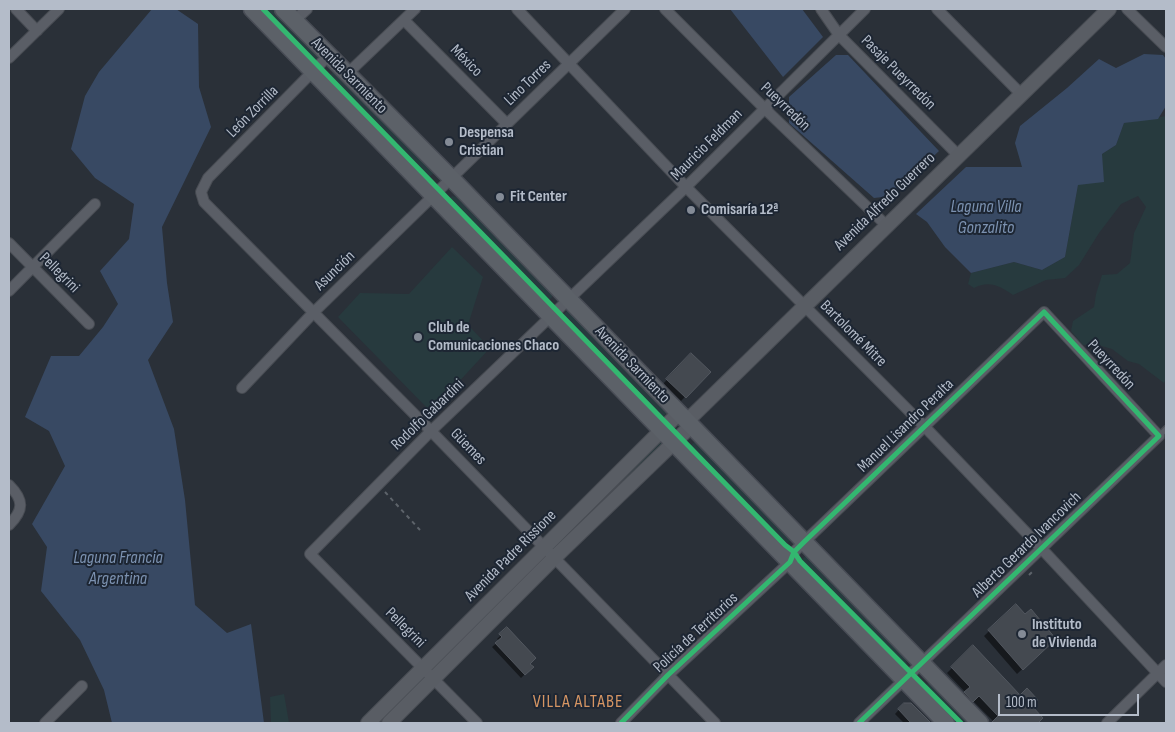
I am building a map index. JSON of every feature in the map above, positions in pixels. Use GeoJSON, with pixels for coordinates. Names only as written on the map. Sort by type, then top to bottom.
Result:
{"type":"FeatureCollection","features":[{"type":"Feature","properties":{"kind":"main road","name":"Avenida Sarmiento"},"geometry":{"type":"LineString","coordinates":[[252,9],[946,723]]}},
{"type":"Feature","properties":{"kind":"main road","name":"Avenida Sarmiento"},"geometry":{"type":"LineString","coordinates":[[283,9],[452,179],[980,723]]}},
{"type":"Feature","properties":{"kind":"main road","name":"Avenida Alfredo Guerrero"},"geometry":{"type":"LineString","coordinates":[[686,420],[1109,9]]}},
{"type":"Feature","properties":{"kind":"main road","name":"Avenida Padre Rissione"},"geometry":{"type":"LineString","coordinates":[[368,723],[545,547],[686,420]]}},
{"type":"Feature","properties":{"kind":"main road","name":"Avenida Padre Rissione"},"geometry":{"type":"LineString","coordinates":[[389,723],[555,557],[668,437]]}},
{"type":"Feature","properties":{"kind":"street"},"geometry":{"type":"LineString","coordinates":[[16,9],[37,30]]}},
{"type":"Feature","properties":{"kind":"street"},"geometry":{"type":"LineString","coordinates":[[9,58],[59,9]]}},
{"type":"Feature","properties":{"kind":"street"},"geometry":{"type":"LineString","coordinates":[[294,21],[307,9]]}},
{"type":"Feature","properties":{"kind":"street"},"geometry":{"type":"LineString","coordinates":[[347,74],[415,9]]}},
{"type":"Feature","properties":{"kind":"street","name":"Lino Torres"},"geometry":{"type":"LineString","coordinates":[[452,179],[625,9]]}},
{"type":"Feature","properties":{"kind":"street","name":"Pueyrredón"},"geometry":{"type":"LineString","coordinates":[[665,9],[765,109],[886,225]]}},
{"type":"Feature","properties":{"kind":"street","name":"Pasaje Pueyrredón"},"geometry":{"type":"LineString","coordinates":[[821,9],[839,35],[958,155]]}},
{"type":"Feature","properties":{"kind":"street","name":"Mauricio Feldman"},"geometry":{"type":"LineString","coordinates":[[569,301],[865,9]]}},
{"type":"Feature","properties":{"kind":"street"},"geometry":{"type":"LineString","coordinates":[[937,9],[1021,94]]}},
{"type":"Feature","properties":{"kind":"street"},"geometry":{"type":"LineString","coordinates":[[1127,9],[1166,47]]}},
{"type":"Feature","properties":{"kind":"street","name":"Bartolomé Mitre"},"geometry":{"type":"LineString","coordinates":[[520,10],[686,187],[924,426],[1042,548],[1166,682]]}},
{"type":"Feature","properties":{"kind":"street","name":"México"},"geometry":{"type":"LineString","coordinates":[[404,20],[507,124]]}},
{"type":"Feature","properties":{"kind":"street","name":"León Zorrilla"},"geometry":{"type":"LineString","coordinates":[[201,192],[208,178],[329,56]]}},
{"type":"Feature","properties":{"kind":"street","name":"Asunción"},"geometry":{"type":"LineString","coordinates":[[242,388],[314,312],[452,179]]}},
{"type":"Feature","properties":{"kind":"street","name":"Güemes"},"geometry":{"type":"LineString","coordinates":[[201,192],[204,202],[555,557],[715,723]]}},
{"type":"Feature","properties":{"kind":"street"},"geometry":{"type":"LineString","coordinates":[[9,291],[95,204]]}},
{"type":"Feature","properties":{"kind":"street","name":"Pellegrini"},"geometry":{"type":"LineString","coordinates":[[9,243],[89,324]]}},
{"type":"Feature","properties":{"kind":"street","name":"Rodolfo Gabardini"},"geometry":{"type":"LineString","coordinates":[[310,554],[431,431],[569,301]]}},
{"type":"Feature","properties":{"kind":"street","name":"Pueyrredón"},"geometry":{"type":"LineString","coordinates":[[1044,312],[1163,433]]}},
{"type":"Feature","properties":{"kind":"street","name":"Manuel Lisandro Peralta"},"geometry":{"type":"LineString","coordinates":[[790,562],[794,552],[804,542],[1044,312]]}},
{"type":"Feature","properties":{"kind":"street","name":"Alberto Gerardo Ivancovich"},"geometry":{"type":"LineString","coordinates":[[859,723],[1163,433]]}},
{"type":"Feature","properties":{"kind":"street"},"geometry":{"type":"LineString","coordinates":[[9,485],[18,494],[21,506],[18,516],[9,525]]}},
{"type":"Feature","properties":{"kind":"street","name":"Pellegrini"},"geometry":{"type":"LineString","coordinates":[[310,554],[477,723]]}},
{"type":"Feature","properties":{"kind":"street","name":"Policía de Territorios"},"geometry":{"type":"LineString","coordinates":[[621,723],[668,675],[790,562]]}},
{"type":"Feature","properties":{"kind":"street"},"geometry":{"type":"LineString","coordinates":[[1107,723],[1166,665]]}},
{"type":"Feature","properties":{"kind":"street"},"geometry":{"type":"LineString","coordinates":[[45,723],[82,686]]}},
{"type":"Feature","properties":{"kind":"path"},"geometry":{"type":"LineString","coordinates":[[379,485],[420,530]]}},
{"type":"Feature","properties":{"kind":"path"},"geometry":{"type":"LineString","coordinates":[[1027,577],[1034,570]]}},
{"type":"Feature","properties":{"kind":"green space"},"geometry":{"type":"Polygon","coordinates":[[[259,9],[276,9],[321,56],[313,64],[259,9]]]}},
{"type":"Feature","properties":{"kind":"green space"},"geometry":{"type":"Polygon","coordinates":[[[337,68],[435,172],[425,181],[327,78],[337,68]]]}},
{"type":"Feature","properties":{"kind":"green space"},"geometry":{"type":"Polygon","coordinates":[[[1166,116],[1166,379],[1164,383],[1139,364],[1128,361],[1112,349],[1095,344],[1083,345],[1071,331],[1073,321],[1094,307],[1102,275],[1117,274],[1130,263],[1134,233],[1146,207],[1138,196],[1121,204],[1099,233],[1079,265],[1065,278],[1046,280],[1013,295],[1004,289],[990,284],[974,288],[968,284],[971,273],[1014,262],[1042,270],[1065,257],[1078,185],[1102,154],[1116,145],[1124,123],[1166,116]]]}},
{"type":"Feature","properties":{"kind":"green space"},"geometry":{"type":"Polygon","coordinates":[[[452,196],[456,197],[552,292],[552,297],[547,302],[447,201],[452,196]]]}},
{"type":"Feature","properties":{"kind":"green space","name":"Club de Comunicaciones Chaco"},"geometry":{"type":"Polygon","coordinates":[[[452,247],[483,277],[468,325],[490,348],[431,412],[338,317],[360,293],[409,294],[452,247]]]}},
{"type":"Feature","properties":{"kind":"green space"},"geometry":{"type":"Polygon","coordinates":[[[570,308],[669,411],[660,420],[561,317],[570,308]]]}},
{"type":"Feature","properties":{"kind":"green space"},"geometry":{"type":"Polygon","coordinates":[[[696,440],[793,538],[783,547],[687,450],[696,440]]]}},
{"type":"Feature","properties":{"kind":"green space"},"geometry":{"type":"Polygon","coordinates":[[[659,441],[664,446],[562,545],[557,540],[659,441]]]}},
{"type":"Feature","properties":{"kind":"green space"},"geometry":{"type":"Polygon","coordinates":[[[808,554],[903,653],[907,663],[902,667],[798,563],[808,554]]]}},
{"type":"Feature","properties":{"kind":"green space"},"geometry":{"type":"Polygon","coordinates":[[[928,683],[931,683],[971,723],[953,723],[923,689],[928,683]]]}},
{"type":"Feature","properties":{"kind":"green space"},"geometry":{"type":"Polygon","coordinates":[[[284,694],[289,723],[271,723],[270,697],[284,694]]]}},
{"type":"Feature","properties":{"kind":"water","name":"Laguna Francia Argentina"},"geometry":{"type":"Polygon","coordinates":[[[152,9],[176,9],[198,24],[199,87],[211,127],[162,227],[173,322],[148,360],[174,429],[185,500],[195,605],[227,633],[251,624],[264,723],[112,723],[104,690],[80,640],[41,591],[47,547],[32,524],[65,466],[49,431],[25,417],[51,356],[79,356],[103,327],[118,304],[100,271],[129,239],[134,204],[95,178],[71,149],[85,96],[99,72],[152,9]]]}},
{"type":"Feature","properties":{"kind":"water"},"geometry":{"type":"Polygon","coordinates":[[[730,9],[802,9],[823,37],[783,77],[730,9]]]}},
{"type":"Feature","properties":{"kind":"water","name":"Laguna Villa Gonzalito"},"geometry":{"type":"Polygon","coordinates":[[[1144,54],[1163,55],[1166,59],[1166,106],[1158,119],[1124,123],[1116,145],[1102,154],[1104,182],[1078,185],[1065,257],[1042,270],[1014,262],[971,273],[945,247],[927,222],[916,214],[966,167],[1022,167],[1015,143],[1020,126],[1099,59],[1116,68],[1144,54]]]}},
{"type":"Feature","properties":{"kind":"water","name":"Laguna Villa Gonzalito"},"geometry":{"type":"Polygon","coordinates":[[[836,55],[848,55],[939,151],[892,196],[874,198],[789,123],[789,97],[836,55]]]}},
{"type":"Feature","properties":{"kind":"building"},"geometry":{"type":"Polygon","coordinates":[[[691,353],[711,372],[686,398],[666,379],[691,353]]]}},
{"type":"Feature","properties":{"kind":"building","name":"Instituto de Vivienda"},"geometry":{"type":"Polygon","coordinates":[[[1016,604],[1025,614],[1031,609],[1056,639],[1023,670],[988,630],[1016,604]]]}},
{"type":"Feature","properties":{"kind":"building"},"geometry":{"type":"Polygon","coordinates":[[[507,627],[536,658],[530,664],[534,667],[525,675],[495,643],[502,637],[499,634],[507,627]]]}},
{"type":"Feature","properties":{"kind":"building"},"geometry":{"type":"Polygon","coordinates":[[[973,645],[1020,695],[1027,688],[1038,700],[1032,706],[1043,718],[1038,723],[991,723],[998,716],[979,696],[973,702],[964,692],[970,687],[951,667],[973,645]]]}},
{"type":"Feature","properties":{"kind":"building"},"geometry":{"type":"Polygon","coordinates":[[[904,703],[911,703],[931,723],[911,723],[898,709],[904,703]]]}},
{"type":"Feature","properties":{"kind":"cycle path"},"geometry":{"type":"LineString","coordinates":[[263,9],[785,545],[794,552],[800,561],[961,723]]}},
{"type":"Feature","properties":{"kind":"cycle path"},"geometry":{"type":"LineString","coordinates":[[621,723],[668,675],[790,562],[794,552],[804,542],[1044,312],[1159,436],[859,723]]}},
{"type":"Feature","properties":{"kind":"place","name":"Despensa Cristian"},"geometry":{"type":"Point","coordinates":[449,142]}},
{"type":"Feature","properties":{"kind":"place","name":"Fit Center"},"geometry":{"type":"Point","coordinates":[500,197]}},
{"type":"Feature","properties":{"kind":"place","name":"Comisaría 12ª"},"geometry":{"type":"Point","coordinates":[691,210]}},
{"type":"Feature","properties":{"kind":"place","name":"Club de Comunicaciones Chaco"},"geometry":{"type":"Point","coordinates":[418,337]}},
{"type":"Feature","properties":{"kind":"place","name":"Instituto de Vivienda"},"geometry":{"type":"Point","coordinates":[1022,634]}},
{"type":"Feature","properties":{"kind":"district","name":"VILLA ALTABE"},"geometry":{"type":"Point","coordinates":[578,702]}}]}
